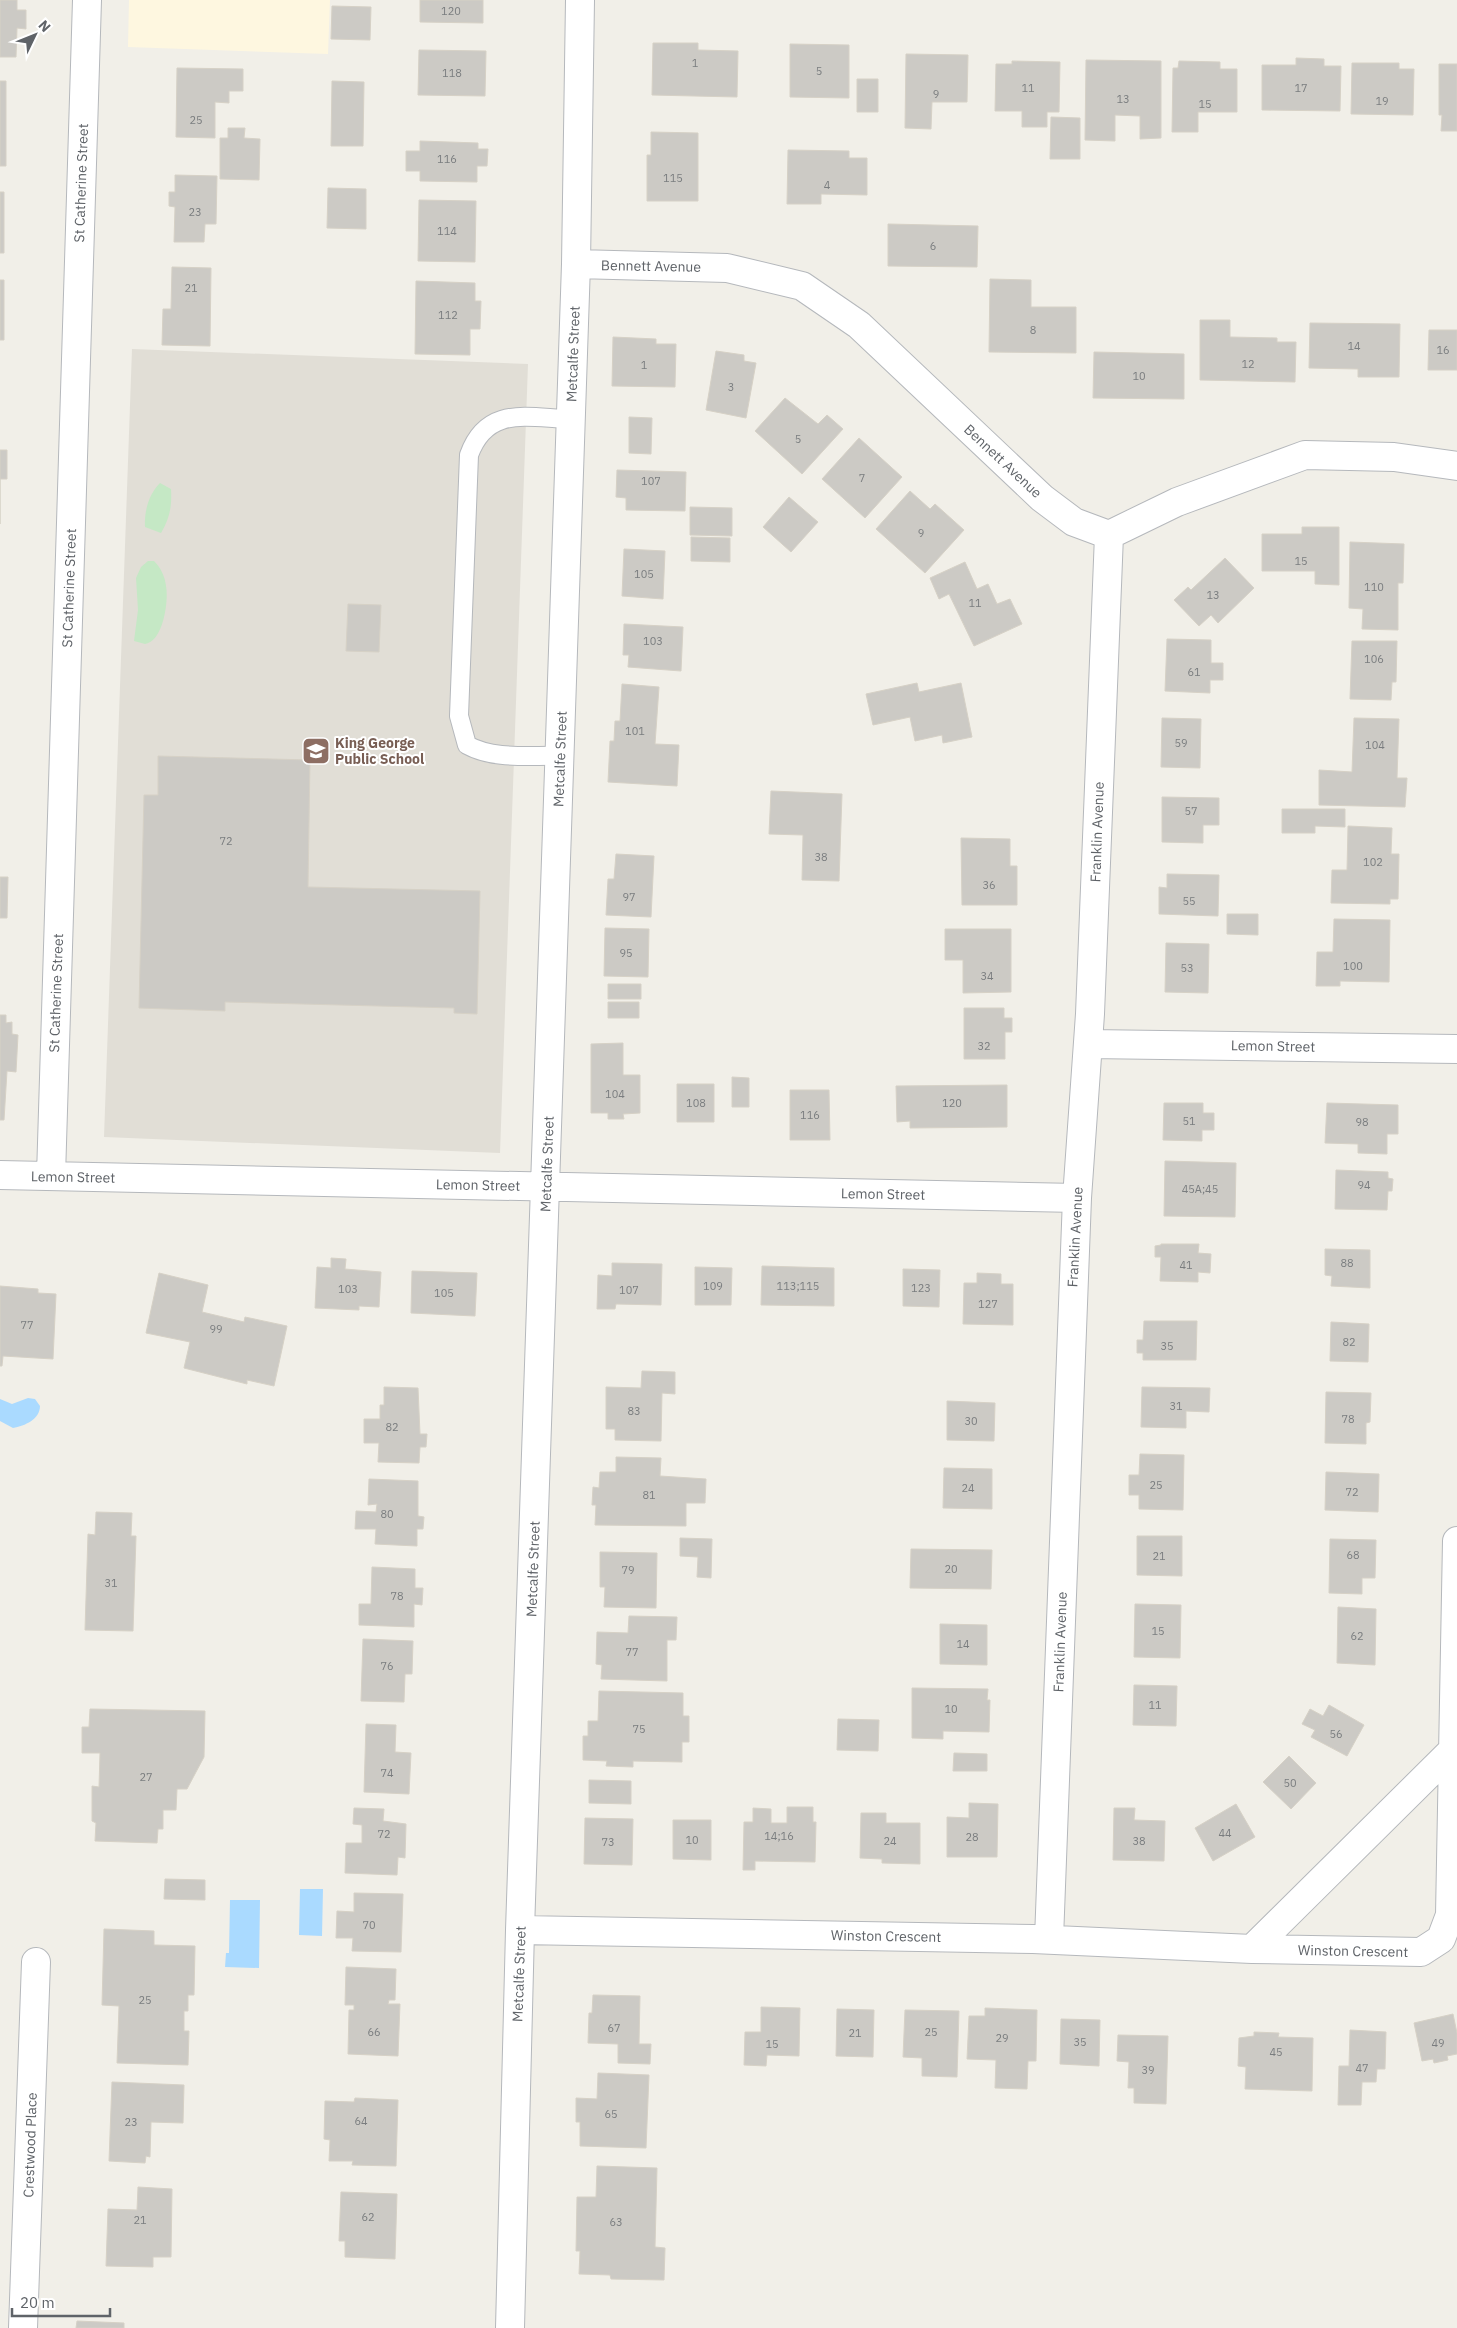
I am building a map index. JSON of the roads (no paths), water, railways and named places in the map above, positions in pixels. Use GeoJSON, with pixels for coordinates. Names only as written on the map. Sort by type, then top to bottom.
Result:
{"type":"FeatureCollection","features":[{"type":"Feature","properties":{"kind":"street","name":"St Catherine Street"},"geometry":{"type":"LineString","coordinates":[[51,1176],[87,0]]}},
{"type":"Feature","properties":{"kind":"street","name":"Metcalfe Street"},"geometry":{"type":"LineString","coordinates":[[510,2328],[520,1930],[576,264],[580,0]]}},
{"type":"Feature","properties":{"kind":"street","name":"Bennett Avenue"},"geometry":{"type":"LineString","coordinates":[[576,264],[727,268],[802,286],[860,325],[1042,498],[1074,522],[1109,535]]}},
{"type":"Feature","properties":{"kind":"street"},"geometry":{"type":"LineString","coordinates":[[1109,535],[1176,502],[1305,455],[1394,457],[1457,466]]}},
{"type":"Feature","properties":{"kind":"street","name":"Franklin Avenue"},"geometry":{"type":"LineString","coordinates":[[1049,1939],[1076,1198],[1089,1044],[1109,535]]}},
{"type":"Feature","properties":{"kind":"street","name":"Lemon Street"},"geometry":{"type":"LineString","coordinates":[[1089,1044],[1457,1049]]}},
{"type":"Feature","properties":{"kind":"street","name":"Lemon Street"},"geometry":{"type":"LineString","coordinates":[[0,1176],[1076,1198]]}},
{"type":"Feature","properties":{"kind":"street","name":"Winston Crescent"},"geometry":{"type":"LineString","coordinates":[[520,1930],[1049,1939],[1252,1949],[1421,1952],[1441,1940],[1450,1915],[1457,1541]]}},
{"type":"Feature","properties":{"kind":"street"},"geometry":{"type":"LineString","coordinates":[[1252,1949],[1452,1751]]}},
{"type":"Feature","properties":{"kind":"street","name":"Crestwood Place"},"geometry":{"type":"LineString","coordinates":[[23,2328],[36,1962]]}},
{"type":"Feature","properties":{"kind":"lane"},"geometry":{"type":"LineString","coordinates":[[560,756],[497,755],[479,752],[467,745],[462,733],[459,716],[469,455],[475,439],[487,426],[499,420],[516,418],[570,420]]}},
{"type":"Feature","properties":{"kind":"water"},"geometry":{"type":"Polygon","coordinates":[[[28,1398],[35,1399],[40,1406],[35,1418],[22,1426],[13,1428],[0,1421],[0,1399],[12,1404],[28,1398]]]}},
{"type":"Feature","properties":{"kind":"water"},"geometry":{"type":"Polygon","coordinates":[[[300,1889],[323,1889],[322,1936],[299,1935],[300,1889]]]}},
{"type":"Feature","properties":{"kind":"water"},"geometry":{"type":"Polygon","coordinates":[[[230,1900],[260,1900],[259,1968],[225,1967],[226,1953],[229,1953],[230,1900]]]}},
{"type":"Feature","properties":{"kind":"place","name":"King George Public School"},"geometry":{"type":"Point","coordinates":[316,751]}}]}
